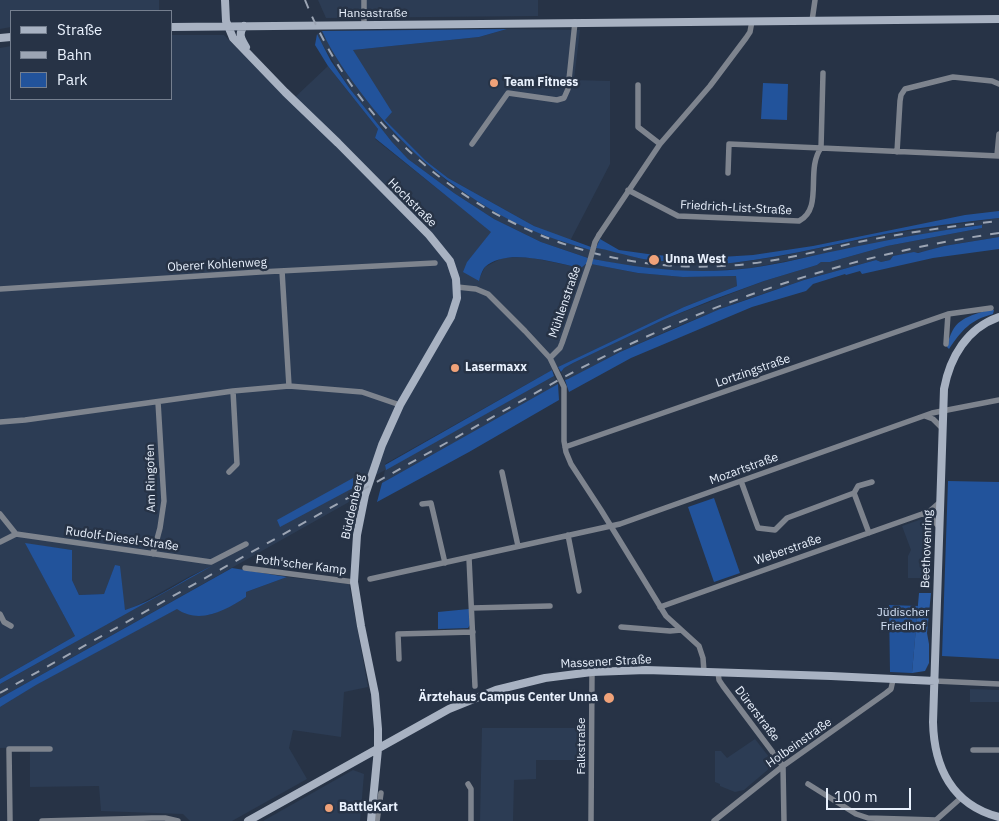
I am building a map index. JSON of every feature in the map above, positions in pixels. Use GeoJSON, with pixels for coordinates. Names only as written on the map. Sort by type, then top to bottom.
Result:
{"type":"FeatureCollection","features":[{"type":"Feature","properties":{"kind":"main road"},"geometry":{"type":"LineString","coordinates":[[225,0],[228,26]]}},
{"type":"Feature","properties":{"kind":"main road","name":"Hansastraße"},"geometry":{"type":"LineString","coordinates":[[172,27],[999,19]]}},
{"type":"Feature","properties":{"kind":"main road","name":"Hochstraße"},"geometry":{"type":"LineString","coordinates":[[228,26],[234,38],[252,58],[438,245],[450,261],[458,287]]}},
{"type":"Feature","properties":{"kind":"main road","name":"Hochstraße"},"geometry":{"type":"LineString","coordinates":[[244,26],[240,36],[252,58]]}},
{"type":"Feature","properties":{"kind":"main road","name":"Büddenberg"},"geometry":{"type":"LineString","coordinates":[[371,821],[378,749],[375,694],[354,582],[357,535],[365,495],[382,445],[400,405],[447,325],[455,306],[458,287]]}},
{"type":"Feature","properties":{"kind":"main road","name":"Beethovenring"},"geometry":{"type":"LineString","coordinates":[[999,317],[978,328],[967,339],[957,351],[948,371],[943,410],[934,734],[937,758],[945,777],[962,798],[976,808],[999,817]]}},
{"type":"Feature","properties":{"kind":"main road","name":"Massener Straße"},"geometry":{"type":"LineString","coordinates":[[248,821],[448,709],[482,695],[537,679],[592,672],[636,670],[935,682]]}},
{"type":"Feature","properties":{"kind":"street"},"geometry":{"type":"LineString","coordinates":[[364,0],[364,26]]}},
{"type":"Feature","properties":{"kind":"street"},"geometry":{"type":"LineString","coordinates":[[812,20],[815,0]]}},
{"type":"Feature","properties":{"kind":"street","name":"Mühlenstraße"},"geometry":{"type":"LineString","coordinates":[[550,358],[560,348],[562,343],[595,242],[599,235],[660,144],[716,78],[746,38],[750,32],[752,21]]}},
{"type":"Feature","properties":{"kind":"street"},"geometry":{"type":"LineString","coordinates":[[472,144],[508,93],[557,100],[564,98],[568,89],[575,22]]}},
{"type":"Feature","properties":{"kind":"street"},"geometry":{"type":"LineString","coordinates":[[821,148],[822,74]]}},
{"type":"Feature","properties":{"kind":"street"},"geometry":{"type":"LineString","coordinates":[[897,152],[900,101],[901,94],[905,89],[953,77],[999,83]]}},
{"type":"Feature","properties":{"kind":"street"},"geometry":{"type":"LineString","coordinates":[[638,84],[638,127],[660,144]]}},
{"type":"Feature","properties":{"kind":"street"},"geometry":{"type":"LineString","coordinates":[[728,173],[729,144],[998,155],[999,134]]}},
{"type":"Feature","properties":{"kind":"street","name":"Friedrich-List-Straße"},"geometry":{"type":"LineString","coordinates":[[628,190],[678,216],[799,221],[808,214],[812,206],[814,165],[816,156],[821,148]]}},
{"type":"Feature","properties":{"kind":"street","name":"Oberer Kohlenweg"},"geometry":{"type":"LineString","coordinates":[[0,289],[435,263]]}},
{"type":"Feature","properties":{"kind":"street"},"geometry":{"type":"LineString","coordinates":[[282,271],[289,386]]}},
{"type":"Feature","properties":{"kind":"street"},"geometry":{"type":"LineString","coordinates":[[458,287],[476,289],[488,294],[550,358],[564,386],[565,447],[571,464],[666,616],[699,646],[704,658],[704,672]]}},
{"type":"Feature","properties":{"kind":"street","name":"Lortzingstraße"},"geometry":{"type":"LineString","coordinates":[[565,447],[948,314],[991,308]]}},
{"type":"Feature","properties":{"kind":"street"},"geometry":{"type":"LineString","coordinates":[[946,344],[948,314]]}},
{"type":"Feature","properties":{"kind":"street"},"geometry":{"type":"LineString","coordinates":[[0,422],[233,391],[289,386],[362,392],[400,405]]}},
{"type":"Feature","properties":{"kind":"street"},"geometry":{"type":"LineString","coordinates":[[229,472],[237,464],[233,391]]}},
{"type":"Feature","properties":{"kind":"street","name":"Mozartstraße"},"geometry":{"type":"LineString","coordinates":[[370,579],[611,526],[943,410],[999,400]]}},
{"type":"Feature","properties":{"kind":"street","name":"Am Ringofen"},"geometry":{"type":"LineString","coordinates":[[153,554],[160,528],[164,500],[158,402]]}},
{"type":"Feature","properties":{"kind":"street"},"geometry":{"type":"LineString","coordinates":[[925,416],[933,419],[943,429]]}},
{"type":"Feature","properties":{"kind":"street"},"geometry":{"type":"LineString","coordinates":[[502,472],[518,546]]}},
{"type":"Feature","properties":{"kind":"street"},"geometry":{"type":"LineString","coordinates":[[740,481],[758,528],[775,530],[787,518],[854,493],[858,486],[872,482]]}},
{"type":"Feature","properties":{"kind":"street"},"geometry":{"type":"LineString","coordinates":[[854,493],[869,533]]}},
{"type":"Feature","properties":{"kind":"street","name":"Weberstraße"},"geometry":{"type":"LineString","coordinates":[[660,607],[922,514],[931,510],[940,502]]}},
{"type":"Feature","properties":{"kind":"street"},"geometry":{"type":"LineString","coordinates":[[422,504],[431,503],[445,563]]}},
{"type":"Feature","properties":{"kind":"street"},"geometry":{"type":"LineString","coordinates":[[0,514],[16,534],[0,542]]}},
{"type":"Feature","properties":{"kind":"street"},"geometry":{"type":"LineString","coordinates":[[922,514],[931,518],[940,528]]}},
{"type":"Feature","properties":{"kind":"street","name":"Rudolf-Diesel-Straße"},"geometry":{"type":"LineString","coordinates":[[16,534],[211,562],[246,544]]}},
{"type":"Feature","properties":{"kind":"street"},"geometry":{"type":"LineString","coordinates":[[568,535],[579,591]]}},
{"type":"Feature","properties":{"kind":"street"},"geometry":{"type":"LineString","coordinates":[[469,558],[475,686]]}},
{"type":"Feature","properties":{"kind":"street","name":"Poth'scher Kamp"},"geometry":{"type":"LineString","coordinates":[[245,568],[354,582]]}},
{"type":"Feature","properties":{"kind":"street"},"geometry":{"type":"LineString","coordinates":[[472,608],[550,606]]}},
{"type":"Feature","properties":{"kind":"street"},"geometry":{"type":"LineString","coordinates":[[0,614],[4,622],[11,626]]}},
{"type":"Feature","properties":{"kind":"street"},"geometry":{"type":"LineString","coordinates":[[621,627],[670,631],[681,630]]}},
{"type":"Feature","properties":{"kind":"street"},"geometry":{"type":"LineString","coordinates":[[399,658],[398,634],[473,632]]}},
{"type":"Feature","properties":{"kind":"street","name":"Falkstraße"},"geometry":{"type":"LineString","coordinates":[[591,821],[592,672]]}},
{"type":"Feature","properties":{"kind":"street","name":"Dürerstraße"},"geometry":{"type":"LineString","coordinates":[[718,672],[723,686],[783,766]]}},
{"type":"Feature","properties":{"kind":"street","name":"Holbeinstraße"},"geometry":{"type":"LineString","coordinates":[[714,821],[783,766],[886,693],[890,689],[893,680]]}},
{"type":"Feature","properties":{"kind":"street","name":"Massener Straße"},"geometry":{"type":"LineString","coordinates":[[935,682],[999,684]]}},
{"type":"Feature","properties":{"kind":"street"},"geometry":{"type":"LineString","coordinates":[[10,821],[9,749],[50,749]]}},
{"type":"Feature","properties":{"kind":"street"},"geometry":{"type":"LineString","coordinates":[[973,750],[999,750]]}},
{"type":"Feature","properties":{"kind":"street"},"geometry":{"type":"LineString","coordinates":[[783,766],[784,821]]}},
{"type":"Feature","properties":{"kind":"street"},"geometry":{"type":"LineString","coordinates":[[468,784],[471,789],[471,821]]}},
{"type":"Feature","properties":{"kind":"street"},"geometry":{"type":"LineString","coordinates":[[808,784],[856,814],[868,818],[936,821],[962,798]]}},
{"type":"Feature","properties":{"kind":"street"},"geometry":{"type":"LineString","coordinates":[[377,821],[380,794]]}},
{"type":"Feature","properties":{"kind":"street"},"geometry":{"type":"LineString","coordinates":[[42,821],[152,818],[166,818],[178,821]]}},
{"type":"Feature","properties":{"kind":"shaded area"},"geometry":{"type":"Polygon","coordinates":[[[0,0],[159,0],[159,10],[10,10],[10,27],[0,29],[0,0]]]}},
{"type":"Feature","properties":{"kind":"shaded area"},"geometry":{"type":"Polygon","coordinates":[[[318,0],[538,0],[538,16],[326,18],[318,0]]]}},
{"type":"Feature","properties":{"kind":"shaded area"},"geometry":{"type":"Polygon","coordinates":[[[507,29],[580,30],[574,80],[610,81],[610,164],[570,241],[534,226],[448,178],[426,161],[385,120],[353,50],[479,37],[507,29]]]}},
{"type":"Feature","properties":{"kind":"shaded area"},"geometry":{"type":"Polygon","coordinates":[[[322,31],[341,63],[383,121],[448,182],[523,226],[590,250],[588,258],[541,242],[494,219],[454,193],[408,159],[350,89],[317,34],[322,31]]]}},
{"type":"Feature","properties":{"kind":"shaded area"},"geometry":{"type":"Polygon","coordinates":[[[172,35],[224,35],[290,102],[328,66],[378,129],[375,139],[492,232],[467,262],[478,281],[485,267],[502,258],[533,258],[581,268],[587,263],[638,273],[683,277],[736,276],[737,286],[684,307],[552,370],[385,464],[386,469],[554,376],[558,384],[547,391],[382,483],[385,470],[353,488],[349,502],[0,698],[0,684],[206,569],[125,610],[115,566],[104,594],[79,595],[72,580],[72,550],[26,544],[75,636],[0,679],[0,48],[10,46],[10,100],[172,100],[172,35]]]}},
{"type":"Feature","properties":{"kind":"shaded area"},"geometry":{"type":"Polygon","coordinates":[[[999,218],[999,237],[893,256],[890,260],[881,262],[876,260],[804,280],[736,303],[681,325],[620,352],[571,378],[565,380],[561,372],[573,363],[665,319],[764,281],[817,265],[821,262],[830,262],[887,246],[982,228],[981,225],[941,231],[751,268],[709,271],[638,268],[593,259],[596,248],[626,253],[634,257],[666,261],[710,262],[711,265],[782,256],[888,234],[999,218]]]}},
{"type":"Feature","properties":{"kind":"shaded area"},"geometry":{"type":"Polygon","coordinates":[[[988,310],[994,310],[993,314],[972,323],[958,336],[949,349],[947,347],[952,331],[960,321],[988,310]]]}},
{"type":"Feature","properties":{"kind":"shaded area"},"geometry":{"type":"Polygon","coordinates":[[[919,520],[927,521],[933,528],[931,578],[908,578],[908,556],[911,550],[902,526],[919,520]]]}},
{"type":"Feature","properties":{"kind":"shaded area"},"geometry":{"type":"Polygon","coordinates":[[[287,577],[349,584],[368,687],[344,692],[341,737],[293,730],[289,748],[307,779],[232,821],[190,821],[183,814],[101,811],[99,786],[30,787],[30,747],[0,748],[0,707],[35,685],[178,608],[210,615],[246,597],[246,592],[287,577]]]}},
{"type":"Feature","properties":{"kind":"shaded area"},"geometry":{"type":"Polygon","coordinates":[[[919,593],[931,593],[927,633],[929,663],[925,671],[912,673],[919,593]]]}},
{"type":"Feature","properties":{"kind":"shaded area"},"geometry":{"type":"Polygon","coordinates":[[[970,689],[999,690],[999,702],[970,702],[970,689]]]}},
{"type":"Feature","properties":{"kind":"shaded area"},"geometry":{"type":"Polygon","coordinates":[[[482,728],[585,728],[585,760],[536,760],[536,779],[514,780],[513,821],[480,821],[482,728]]]}},
{"type":"Feature","properties":{"kind":"shaded area"},"geometry":{"type":"Polygon","coordinates":[[[755,739],[773,762],[771,767],[744,790],[735,792],[715,782],[715,751],[721,751],[727,758],[755,739]]]}},
{"type":"Feature","properties":{"kind":"shaded area"},"geometry":{"type":"Polygon","coordinates":[[[353,770],[364,774],[360,821],[263,821],[353,770]]]}},
{"type":"Feature","properties":{"kind":"green space"},"geometry":{"type":"Polygon","coordinates":[[[507,29],[479,37],[353,50],[392,112],[385,120],[426,161],[448,178],[534,226],[591,247],[590,250],[522,226],[477,201],[436,171],[417,155],[381,118],[342,66],[322,31],[507,29]]]}},
{"type":"Feature","properties":{"kind":"green space"},"geometry":{"type":"Polygon","coordinates":[[[317,34],[331,61],[350,89],[408,159],[454,193],[494,219],[541,242],[588,258],[587,263],[581,268],[545,260],[518,257],[494,261],[485,267],[479,281],[463,272],[467,262],[491,232],[375,138],[378,129],[328,66],[315,45],[317,34]]]}},
{"type":"Feature","properties":{"kind":"green space"},"geometry":{"type":"Polygon","coordinates":[[[763,83],[788,84],[787,120],[761,119],[763,83]]]}},
{"type":"Feature","properties":{"kind":"green space"},"geometry":{"type":"Polygon","coordinates":[[[999,211],[999,218],[914,229],[733,263],[711,265],[710,262],[643,259],[596,248],[600,239],[619,250],[655,255],[705,258],[753,255],[813,246],[965,215],[999,211]]]}},
{"type":"Feature","properties":{"kind":"green space"},"geometry":{"type":"Polygon","coordinates":[[[982,225],[982,228],[887,246],[830,262],[821,262],[817,265],[764,281],[665,319],[573,363],[561,372],[558,367],[684,307],[737,286],[736,276],[683,277],[638,273],[591,264],[593,259],[671,270],[731,270],[773,264],[893,239],[982,225]]]}},
{"type":"Feature","properties":{"kind":"green space"},"geometry":{"type":"Polygon","coordinates":[[[999,237],[999,249],[933,258],[862,274],[860,271],[813,284],[806,291],[752,307],[631,358],[569,392],[565,380],[620,352],[720,309],[804,280],[876,260],[881,262],[890,260],[893,256],[999,237]]]}},
{"type":"Feature","properties":{"kind":"green space"},"geometry":{"type":"Polygon","coordinates":[[[552,370],[554,376],[386,470],[385,465],[552,370]]]}},
{"type":"Feature","properties":{"kind":"green space"},"geometry":{"type":"Polygon","coordinates":[[[558,384],[559,400],[377,502],[382,483],[558,384]]]}},
{"type":"Feature","properties":{"kind":"green space"},"geometry":{"type":"Polygon","coordinates":[[[353,478],[353,488],[280,527],[277,520],[353,478]]]}},
{"type":"Feature","properties":{"kind":"green space"},"geometry":{"type":"Polygon","coordinates":[[[948,481],[999,482],[999,659],[942,656],[948,481]]]}},
{"type":"Feature","properties":{"kind":"green space"},"geometry":{"type":"Polygon","coordinates":[[[714,498],[740,573],[714,582],[688,507],[714,498]]]}},
{"type":"Feature","properties":{"kind":"green space"},"geometry":{"type":"Polygon","coordinates":[[[25,543],[72,550],[72,580],[79,595],[104,594],[115,565],[120,566],[125,610],[158,596],[212,566],[0,684],[0,679],[75,636],[25,543]]]}},
{"type":"Feature","properties":{"kind":"green space"},"geometry":{"type":"Polygon","coordinates":[[[232,568],[287,577],[246,592],[246,597],[230,607],[213,614],[195,616],[177,609],[36,685],[0,707],[0,698],[232,568]]]}},
{"type":"Feature","properties":{"kind":"green space","name":"Jüdischer Friedhof"},"geometry":{"type":"Polygon","coordinates":[[[889,605],[918,606],[912,673],[890,672],[889,605]]]}},
{"type":"Feature","properties":{"kind":"green space"},"geometry":{"type":"Polygon","coordinates":[[[469,609],[470,625],[468,628],[438,629],[438,612],[469,609]]]}},
{"type":"Feature","properties":{"kind":"railway"},"geometry":{"type":"LineString","coordinates":[[305,0],[335,60],[373,113],[419,160],[472,199],[529,230],[591,252],[655,264],[739,265],[791,257],[858,242],[946,227],[999,221]]}},
{"type":"Feature","properties":{"kind":"railway"},"geometry":{"type":"LineString","coordinates":[[0,693],[564,377],[615,351],[721,306],[775,286],[830,269],[942,243],[999,233]]}},
{"type":"Feature","properties":{"kind":"place","name":"Team Fitness"},"geometry":{"type":"Point","coordinates":[494,83]}},
{"type":"Feature","properties":{"kind":"place","name":"Unna West"},"geometry":{"type":"Point","coordinates":[654,260]}},
{"type":"Feature","properties":{"kind":"place","name":"Lasermaxx"},"geometry":{"type":"Point","coordinates":[455,368]}},
{"type":"Feature","properties":{"kind":"place","name":"Ärztehaus Campus Center Unna"},"geometry":{"type":"Point","coordinates":[609,698]}},
{"type":"Feature","properties":{"kind":"place","name":"BattleKart"},"geometry":{"type":"Point","coordinates":[329,808]}}]}
